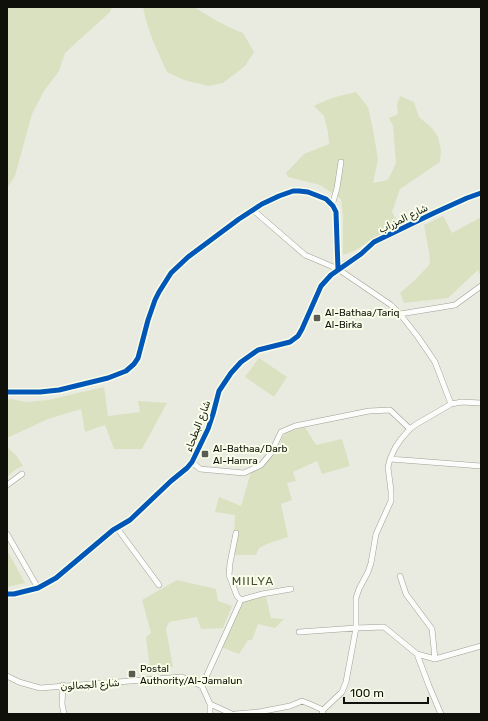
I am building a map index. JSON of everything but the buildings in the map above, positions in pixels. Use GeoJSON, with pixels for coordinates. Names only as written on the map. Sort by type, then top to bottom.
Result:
{"type":"FeatureCollection","features":[{"type":"Feature","properties":{"kind":"street"},"geometry":{"type":"LineString","coordinates":[[333,206],[338,188],[341,162]]}},
{"type":"Feature","properties":{"kind":"street"},"geometry":{"type":"LineString","coordinates":[[7,392],[40,392],[59,390],[108,378],[126,371],[138,358],[148,320],[158,292],[171,273],[188,257],[238,219],[262,204],[279,196],[293,191],[308,192],[326,199],[333,206],[336,212],[338,269]]}},
{"type":"Feature","properties":{"kind":"street","name":"شارع المزراب"},"geometry":{"type":"LineString","coordinates":[[338,269],[361,254],[374,242],[440,210],[481,193]]}},
{"type":"Feature","properties":{"kind":"street"},"geometry":{"type":"LineString","coordinates":[[253,210],[305,255],[338,269],[391,305],[418,337],[435,362],[451,404]]}},
{"type":"Feature","properties":{"kind":"street","name":"شارع البطحاء"},"geometry":{"type":"LineString","coordinates":[[7,594],[14,594],[38,588],[56,578],[117,528],[130,520],[187,468],[192,462],[208,429],[219,391],[231,373],[241,362],[258,350],[290,342],[298,336],[322,286],[338,269]]}},
{"type":"Feature","properties":{"kind":"street"},"geometry":{"type":"LineString","coordinates":[[400,314],[455,305],[481,286]]}},
{"type":"Feature","properties":{"kind":"street"},"geometry":{"type":"LineString","coordinates":[[210,704],[233,714],[259,712],[290,706],[302,701],[312,704],[323,712],[342,692],[346,682],[356,628],[356,598],[368,572],[376,534],[390,501],[391,491],[388,467],[395,448],[415,425],[451,404],[462,402],[481,403]]}},
{"type":"Feature","properties":{"kind":"street"},"geometry":{"type":"LineString","coordinates":[[192,462],[200,469],[244,473],[261,465],[271,453],[281,432],[295,426],[369,411],[390,410],[410,429]]}},
{"type":"Feature","properties":{"kind":"street"},"geometry":{"type":"LineString","coordinates":[[390,459],[481,466]]}},
{"type":"Feature","properties":{"kind":"street"},"geometry":{"type":"LineString","coordinates":[[7,485],[22,474]]}},
{"type":"Feature","properties":{"kind":"street"},"geometry":{"type":"LineString","coordinates":[[117,528],[159,585]]}},
{"type":"Feature","properties":{"kind":"street"},"geometry":{"type":"LineString","coordinates":[[236,533],[230,562],[230,575],[237,596],[241,600]]}},
{"type":"Feature","properties":{"kind":"street"},"geometry":{"type":"LineString","coordinates":[[7,534],[38,588]]}},
{"type":"Feature","properties":{"kind":"street"},"geometry":{"type":"LineString","coordinates":[[400,576],[406,594],[432,630],[435,659]]}},
{"type":"Feature","properties":{"kind":"street"},"geometry":{"type":"LineString","coordinates":[[210,714],[210,704],[202,686],[241,600],[262,594],[291,589]]}},
{"type":"Feature","properties":{"kind":"street"},"geometry":{"type":"LineString","coordinates":[[299,632],[384,627],[417,654],[435,659],[481,646]]}},
{"type":"Feature","properties":{"kind":"street"},"geometry":{"type":"LineString","coordinates":[[417,654],[441,714]]}},
{"type":"Feature","properties":{"kind":"street","name":"شارع الجمالون"},"geometry":{"type":"LineString","coordinates":[[7,676],[19,682],[40,688],[63,685],[182,677],[202,686]]}},
{"type":"Feature","properties":{"kind":"street"},"geometry":{"type":"LineString","coordinates":[[63,685],[62,704],[64,714]]}},
{"type":"Feature","properties":{"kind":"green space"},"geometry":{"type":"Polygon","coordinates":[[[7,7],[112,7],[110,12],[65,53],[59,71],[44,91],[32,114],[15,176],[7,188],[7,7]]]}},
{"type":"Feature","properties":{"kind":"green space"},"geometry":{"type":"Polygon","coordinates":[[[143,7],[194,7],[217,21],[243,33],[254,52],[245,66],[223,83],[209,86],[184,80],[167,72],[153,41],[143,7]]]}},
{"type":"Feature","properties":{"kind":"green space"},"geometry":{"type":"Polygon","coordinates":[[[356,92],[368,107],[373,130],[378,159],[373,183],[388,180],[396,163],[393,126],[389,118],[398,114],[397,105],[400,96],[414,102],[419,117],[432,128],[438,137],[441,151],[440,162],[400,189],[392,212],[398,223],[354,251],[343,255],[343,216],[341,199],[320,185],[288,177],[286,173],[304,154],[329,144],[324,116],[314,106],[345,94],[356,92]]]}},
{"type":"Feature","properties":{"kind":"green space"},"geometry":{"type":"Polygon","coordinates":[[[443,216],[452,233],[481,217],[481,277],[478,270],[448,298],[404,303],[400,293],[430,264],[424,225],[443,216]]]}},
{"type":"Feature","properties":{"kind":"green space"},"geometry":{"type":"Polygon","coordinates":[[[259,358],[287,377],[274,397],[245,377],[259,358]]]}},
{"type":"Feature","properties":{"kind":"green space"},"geometry":{"type":"Polygon","coordinates":[[[104,387],[108,416],[140,412],[138,401],[167,403],[142,449],[114,449],[105,425],[85,432],[81,409],[48,419],[7,438],[7,400],[11,399],[26,402],[48,400],[104,387]]]}},
{"type":"Feature","properties":{"kind":"green space"},"geometry":{"type":"Polygon","coordinates":[[[305,427],[316,445],[342,439],[350,466],[322,474],[317,461],[293,472],[296,481],[287,483],[292,500],[281,504],[288,537],[259,548],[256,555],[233,555],[235,515],[215,512],[219,497],[241,506],[251,472],[260,468],[271,458],[286,433],[305,427]]]}},
{"type":"Feature","properties":{"kind":"green space"},"geometry":{"type":"Polygon","coordinates":[[[7,447],[16,455],[23,466],[16,469],[7,477],[7,447]]]}},
{"type":"Feature","properties":{"kind":"green space"},"geometry":{"type":"Polygon","coordinates":[[[8,552],[25,583],[7,587],[8,552]]]}},
{"type":"Feature","properties":{"kind":"green space"},"geometry":{"type":"Polygon","coordinates":[[[177,580],[216,589],[218,601],[232,606],[223,628],[201,629],[197,617],[169,622],[166,629],[173,667],[150,670],[146,637],[151,633],[142,600],[177,580]]]}},
{"type":"Feature","properties":{"kind":"green space"},"geometry":{"type":"Polygon","coordinates":[[[266,597],[271,618],[284,619],[275,628],[258,624],[252,640],[248,640],[239,654],[221,647],[241,603],[249,599],[266,597]]]}},
{"type":"Feature","properties":{"kind":"cycle path"},"geometry":{"type":"LineString","coordinates":[[7,392],[40,392],[59,390],[108,378],[126,371],[138,358],[155,300],[171,273],[188,257],[239,219],[262,204],[279,196],[293,191],[308,192],[326,199],[333,206],[336,212],[338,269]]}},
{"type":"Feature","properties":{"kind":"cycle path"},"geometry":{"type":"LineString","coordinates":[[7,594],[14,594],[38,588],[56,578],[113,530],[130,520],[187,468],[192,462],[208,429],[219,391],[231,373],[241,362],[258,350],[290,342],[298,336],[321,286],[331,275],[361,254],[374,242],[434,213],[481,193]]}},
{"type":"Feature","properties":{"kind":"place","name":"Al-Bathaa/Tariq Al-Birka"},"geometry":{"type":"Point","coordinates":[317,318]}},
{"type":"Feature","properties":{"kind":"place","name":"Al-Bathaa/Darb Al-Hamra"},"geometry":{"type":"Point","coordinates":[205,454]}},
{"type":"Feature","properties":{"kind":"place","name":"Postal Authority/Al-Jamalun"},"geometry":{"type":"Point","coordinates":[132,674]}},
{"type":"Feature","properties":{"kind":"district","name":"MIILYA"},"geometry":{"type":"Point","coordinates":[253,581]}}]}
